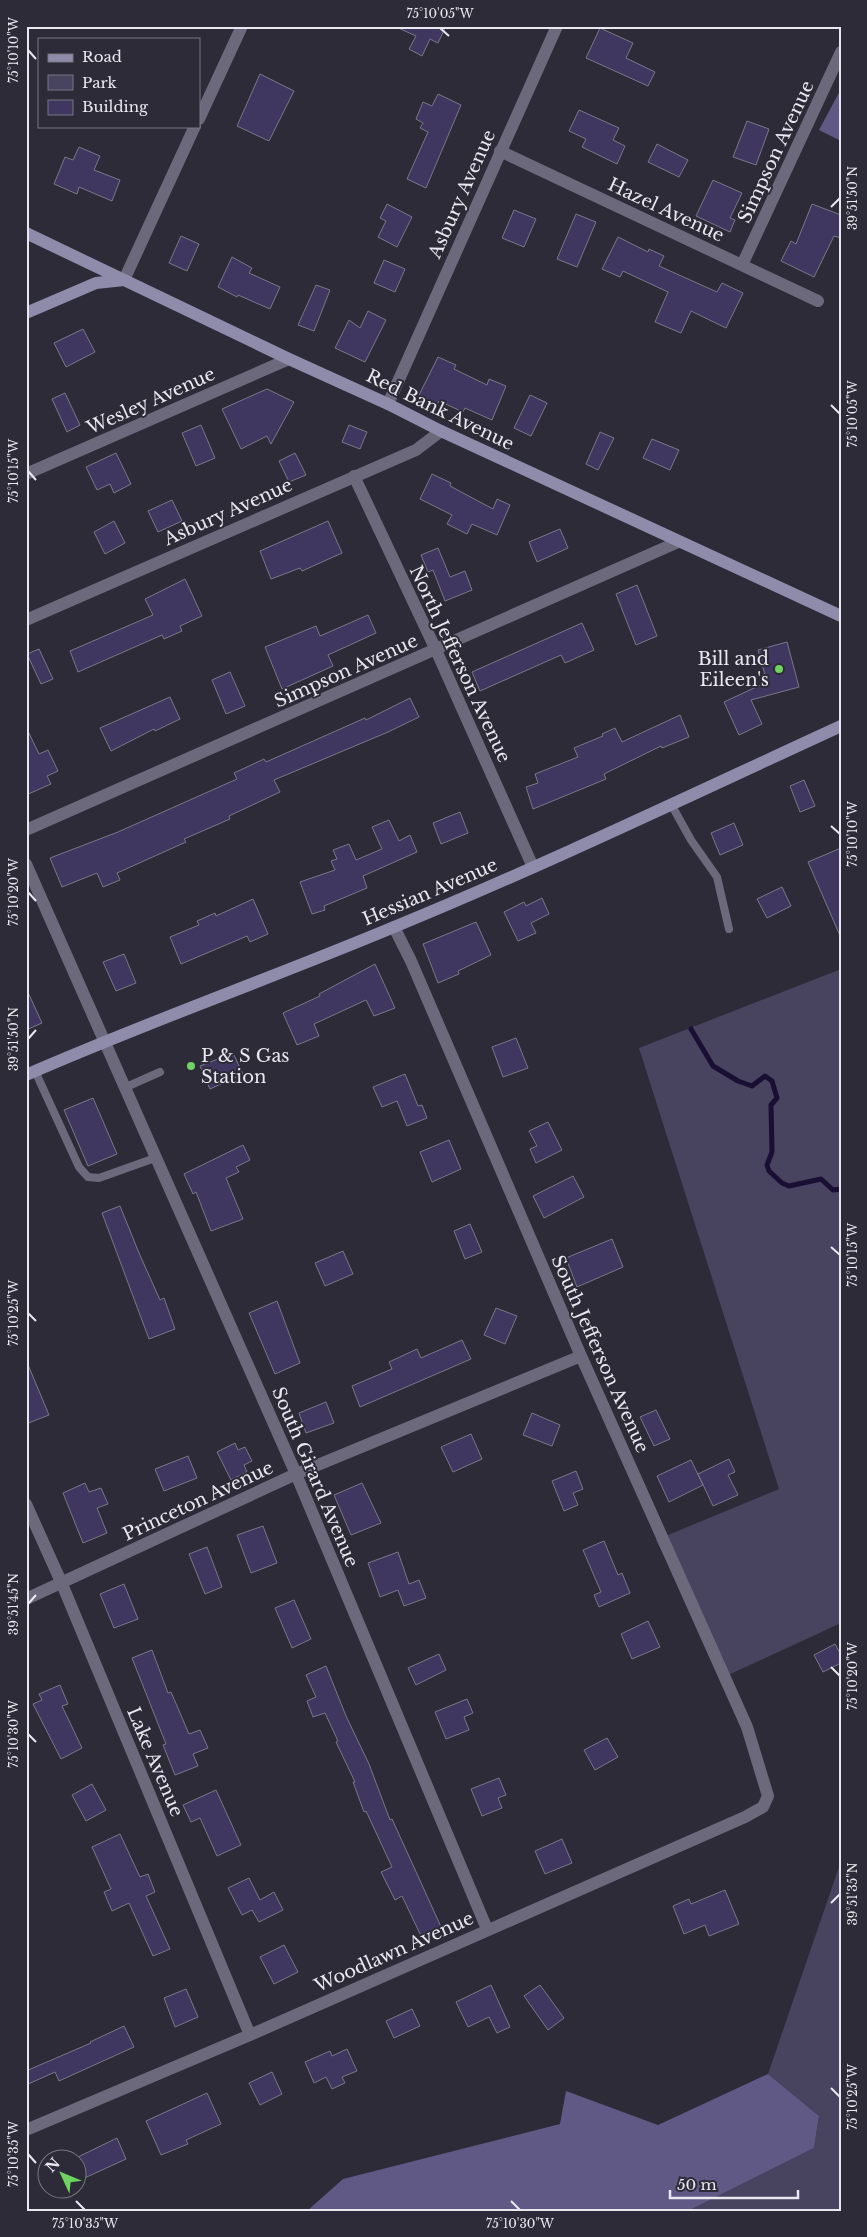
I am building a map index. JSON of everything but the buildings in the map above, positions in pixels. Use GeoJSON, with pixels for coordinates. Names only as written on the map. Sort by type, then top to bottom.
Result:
{"type":"FeatureCollection","features":[{"type":"Feature","properties":{"kind":"street"},"geometry":{"type":"LineString","coordinates":[[200,117],[242,26]]}},
{"type":"Feature","properties":{"kind":"street","name":"Asbury Avenue"},"geometry":{"type":"LineString","coordinates":[[388,404],[557,26]]}},
{"type":"Feature","properties":{"kind":"street","name":"Simpson Avenue"},"geometry":{"type":"LineString","coordinates":[[742,265],[841,52]]}},
{"type":"Feature","properties":{"kind":"street"},"geometry":{"type":"LineString","coordinates":[[26,314],[96,283],[124,280],[195,128]]}},
{"type":"Feature","properties":{"kind":"street","name":"Hazel Avenue"},"geometry":{"type":"LineString","coordinates":[[500,151],[818,301]]}},
{"type":"Feature","properties":{"kind":"street","name":"Red Bank Avenue"},"geometry":{"type":"LineString","coordinates":[[26,233],[289,359],[388,404],[441,431],[841,616]]}},
{"type":"Feature","properties":{"kind":"street","name":"Wesley Avenue"},"geometry":{"type":"LineString","coordinates":[[26,474],[289,359]]}},
{"type":"Feature","properties":{"kind":"street","name":"Asbury Avenue"},"geometry":{"type":"LineString","coordinates":[[26,620],[416,450],[441,431]]}},
{"type":"Feature","properties":{"kind":"street","name":"North Jefferson Avenue"},"geometry":{"type":"LineString","coordinates":[[354,476],[436,650],[533,867]]}},
{"type":"Feature","properties":{"kind":"street","name":"Simpson Avenue"},"geometry":{"type":"LineString","coordinates":[[26,830],[678,542]]}},
{"type":"Feature","properties":{"kind":"street","name":"Hessian Avenue"},"geometry":{"type":"LineString","coordinates":[[31,1073],[103,1041],[394,927],[533,867],[841,726]]}},
{"type":"Feature","properties":{"kind":"street","name":"South Girard Avenue"},"geometry":{"type":"LineString","coordinates":[[26,864],[296,1474],[487,1929]]}},
{"type":"Feature","properties":{"kind":"street","name":"South Jefferson Avenue"},"geometry":{"type":"LineString","coordinates":[[394,927],[411,961],[581,1356],[747,1727],[768,1796]]}},
{"type":"Feature","properties":{"kind":"street","name":"Princeton Avenue"},"geometry":{"type":"LineString","coordinates":[[26,1600],[296,1474],[581,1356]]}},
{"type":"Feature","properties":{"kind":"street","name":"Lake Avenue"},"geometry":{"type":"LineString","coordinates":[[26,1504],[62,1584],[250,2035]]}},
{"type":"Feature","properties":{"kind":"street","name":"Woodlawn Avenue"},"geometry":{"type":"LineString","coordinates":[[26,2130],[250,2035],[745,1817],[763,1807],[768,1796]]}},
{"type":"Feature","properties":{"kind":"lane"},"geometry":{"type":"LineString","coordinates":[[671,804],[691,840],[717,877],[729,929]]}},
{"type":"Feature","properties":{"kind":"lane"},"geometry":{"type":"LineString","coordinates":[[124,1088],[160,1072]]}},
{"type":"Feature","properties":{"kind":"lane"},"geometry":{"type":"LineString","coordinates":[[31,1073],[79,1167],[88,1177],[99,1178],[155,1158]]}},
{"type":"Feature","properties":{"kind":"green space"},"geometry":{"type":"Polygon","coordinates":[[[841,969],[841,1623],[724,1677],[656,1540],[779,1489],[639,1048],[841,969]]]}},
{"type":"Feature","properties":{"kind":"green space"},"geometry":{"type":"Polygon","coordinates":[[[841,1861],[841,2211],[688,2211],[814,2148],[819,2116],[768,2074],[841,1861]]]}},
{"type":"Feature","properties":{"kind":"shaded area"},"geometry":{"type":"Polygon","coordinates":[[[841,89],[841,141],[819,130],[841,89]]]}},
{"type":"Feature","properties":{"kind":"shaded area"},"geometry":{"type":"Polygon","coordinates":[[[768,2074],[819,2116],[814,2148],[688,2211],[307,2211],[343,2179],[560,2124],[566,2091],[658,2125],[768,2074]]]}},
{"type":"Feature","properties":{"kind":"waterway"},"geometry":{"type":"LineString","coordinates":[[691,1029],[713,1066],[738,1081],[752,1086],[765,1076],[772,1081],[777,1098],[771,1105],[772,1152],[767,1165],[769,1171],[782,1183],[789,1186],[821,1179],[833,1190],[841,1189]]}},
{"type":"Feature","properties":{"kind":"place","name":"Bill and Eileen's"},"geometry":{"type":"Point","coordinates":[779,669]}},
{"type":"Feature","properties":{"kind":"place","name":"P & S Gas Station"},"geometry":{"type":"Point","coordinates":[191,1066]}}]}
